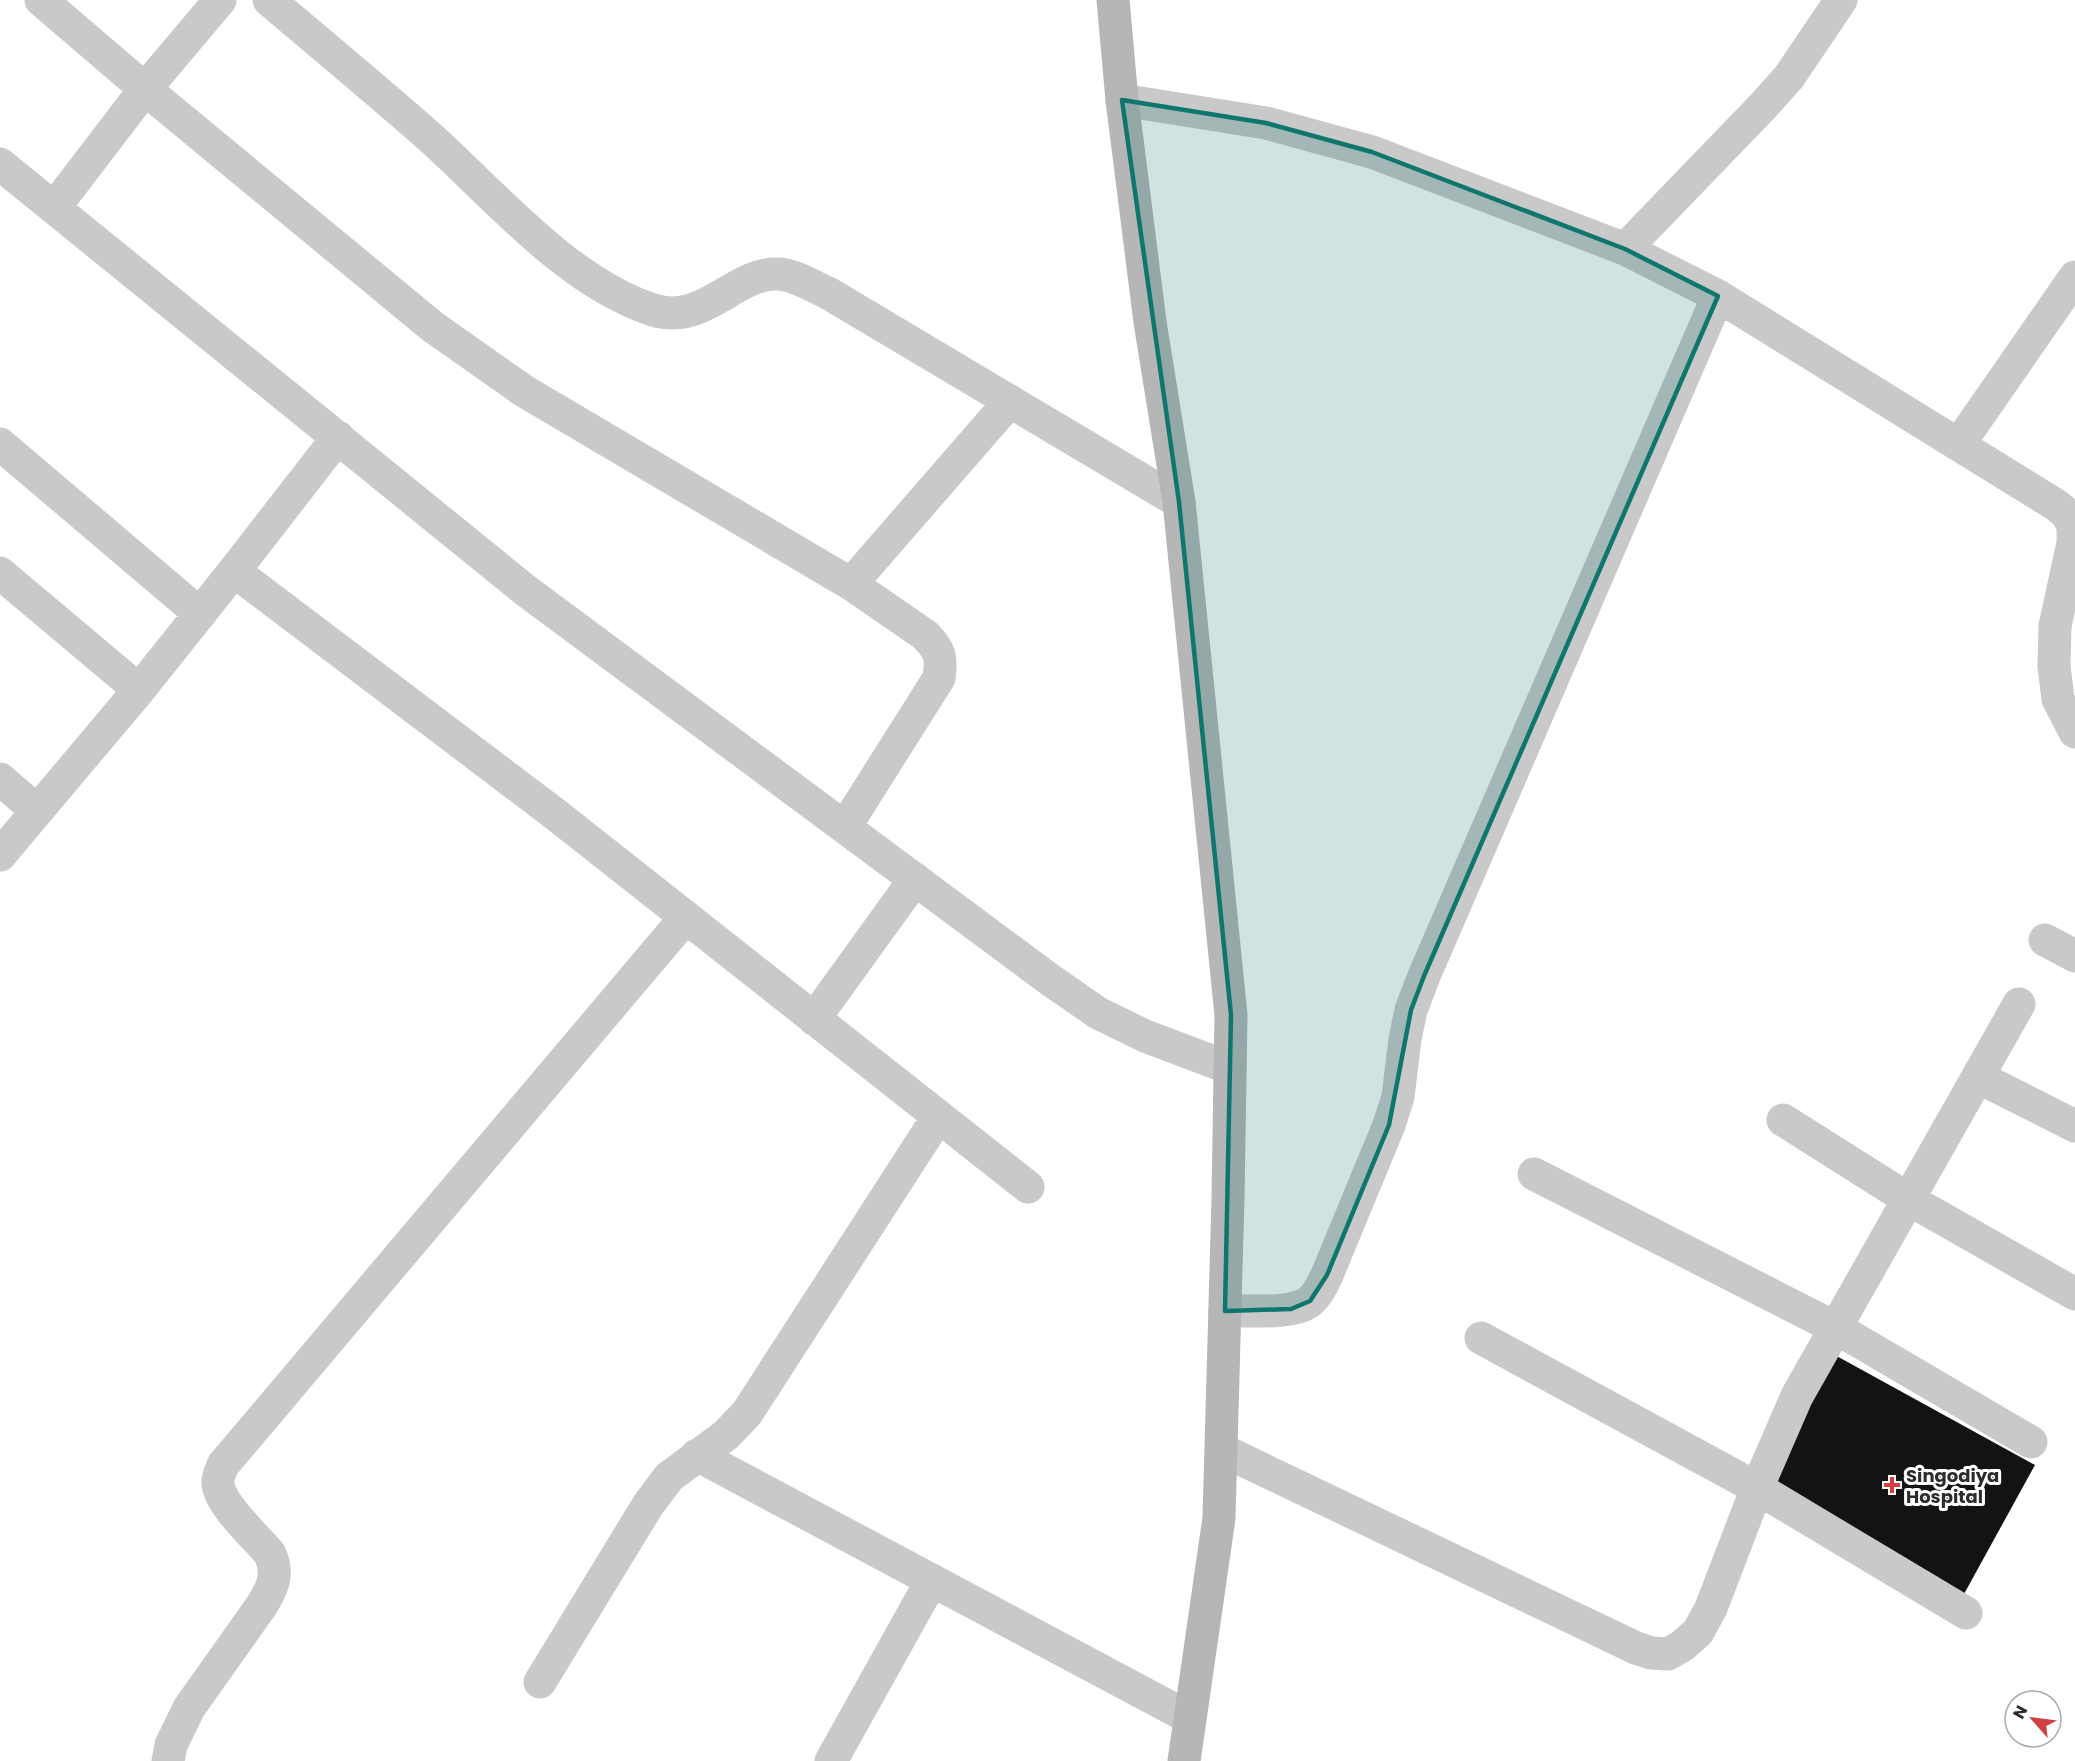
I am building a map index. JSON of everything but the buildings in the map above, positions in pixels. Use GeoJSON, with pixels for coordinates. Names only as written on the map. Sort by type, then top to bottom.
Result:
{"type":"FeatureCollection","features":[{"type":"Feature","properties":{"kind":"street"},"geometry":{"type":"LineString","coordinates":[[41,0],[433,327],[524,391],[851,584],[925,635],[935,645],[941,660],[939,678],[845,827]]}},
{"type":"Feature","properties":{"kind":"street"},"geometry":{"type":"LineString","coordinates":[[54,208],[145,89],[220,0]]}},
{"type":"Feature","properties":{"kind":"street"},"geometry":{"type":"LineString","coordinates":[[269,0],[431,139],[560,258],[600,286],[635,303],[669,313],[685,312],[704,305],[756,278],[776,274],[786,275],[828,293],[1179,501]]}},
{"type":"Feature","properties":{"kind":"street"},"geometry":{"type":"LineString","coordinates":[[1113,0],[1122,100],[1150,322],[1179,501],[1231,1015],[1220,1518],[1184,1761]]}},
{"type":"Feature","properties":{"kind":"street"},"geometry":{"type":"LineString","coordinates":[[1624,249],[1789,77],[1841,0]]}},
{"type":"Feature","properties":{"kind":"street"},"geometry":{"type":"LineString","coordinates":[[1122,100],[1266,123],[1372,152],[1624,249],[1718,296],[2056,505],[2067,514],[2073,526],[2073,543],[2055,626],[2054,666],[2058,699],[2075,732]]}},
{"type":"Feature","properties":{"kind":"street"},"geometry":{"type":"LineString","coordinates":[[0,164],[525,590],[915,879],[1098,1013],[1145,1036],[1230,1068]]}},
{"type":"Feature","properties":{"kind":"street"},"geometry":{"type":"LineString","coordinates":[[1959,444],[2075,277]]}},
{"type":"Feature","properties":{"kind":"street"},"geometry":{"type":"LineString","coordinates":[[1225,1311],[1291,1309],[1301,1306],[1310,1301],[1318,1292],[1327,1275],[1389,1125],[1398,1097],[1411,1010],[1424,976],[1718,296]]}},
{"type":"Feature","properties":{"kind":"street"},"geometry":{"type":"LineString","coordinates":[[851,584],[1011,401]]}},
{"type":"Feature","properties":{"kind":"street"},"geometry":{"type":"LineString","coordinates":[[0,855],[200,614],[338,437]]}},
{"type":"Feature","properties":{"kind":"street"},"geometry":{"type":"LineString","coordinates":[[0,444],[200,614]]}},
{"type":"Feature","properties":{"kind":"street"},"geometry":{"type":"LineString","coordinates":[[234,571],[555,814],[1028,1187]]}},
{"type":"Feature","properties":{"kind":"street"},"geometry":{"type":"LineString","coordinates":[[0,573],[138,690]]}},
{"type":"Feature","properties":{"kind":"street"},"geometry":{"type":"LineString","coordinates":[[0,779],[36,810]]}},
{"type":"Feature","properties":{"kind":"street"},"geometry":{"type":"LineString","coordinates":[[814,1019],[915,879]]}},
{"type":"Feature","properties":{"kind":"street"},"geometry":{"type":"LineString","coordinates":[[168,1761],[171,1744],[189,1708],[262,1605],[276,1576],[275,1564],[270,1554],[226,1503],[220,1492],[218,1483],[223,1465],[686,917]]}},
{"type":"Feature","properties":{"kind":"street"},"geometry":{"type":"LineString","coordinates":[[2045,940],[2075,956]]}},
{"type":"Feature","properties":{"kind":"street"},"geometry":{"type":"LineString","coordinates":[[1222,1450],[1636,1648],[1651,1653],[1668,1654],[1682,1646],[1698,1632],[1711,1608],[1757,1488],[1797,1396],[2019,1004]]}},
{"type":"Feature","properties":{"kind":"street"},"geometry":{"type":"LineString","coordinates":[[1977,1077],[2075,1126]]}},
{"type":"Feature","properties":{"kind":"street"},"geometry":{"type":"LineString","coordinates":[[540,1682],[648,1505],[669,1477],[726,1434],[747,1413],[938,1117]]}},
{"type":"Feature","properties":{"kind":"street"},"geometry":{"type":"LineString","coordinates":[[1783,1120],[1908,1199],[2075,1294]]}},
{"type":"Feature","properties":{"kind":"street"},"geometry":{"type":"LineString","coordinates":[[1534,1174],[1836,1328],[2031,1442]]}},
{"type":"Feature","properties":{"kind":"street"},"geometry":{"type":"LineString","coordinates":[[1481,1338],[1757,1488],[1966,1612]]}},
{"type":"Feature","properties":{"kind":"street"},"geometry":{"type":"LineString","coordinates":[[697,1455],[1190,1718]]}},
{"type":"Feature","properties":{"kind":"street"},"geometry":{"type":"LineString","coordinates":[[831,1761],[932,1580]]}},
{"type":"Feature","properties":{"kind":"highlighted area"},"geometry":{"type":"Polygon","coordinates":[[[1122,100],[1266,123],[1372,152],[1625,249],[1718,296],[1424,976],[1411,1010],[1389,1125],[1327,1275],[1310,1301],[1291,1309],[1225,1311],[1231,1015],[1179,502],[1122,100]]]}},
{"type":"Feature","properties":{"kind":"place","name":"Singodiya Hospital"},"geometry":{"type":"Point","coordinates":[1892,1485]}}]}
